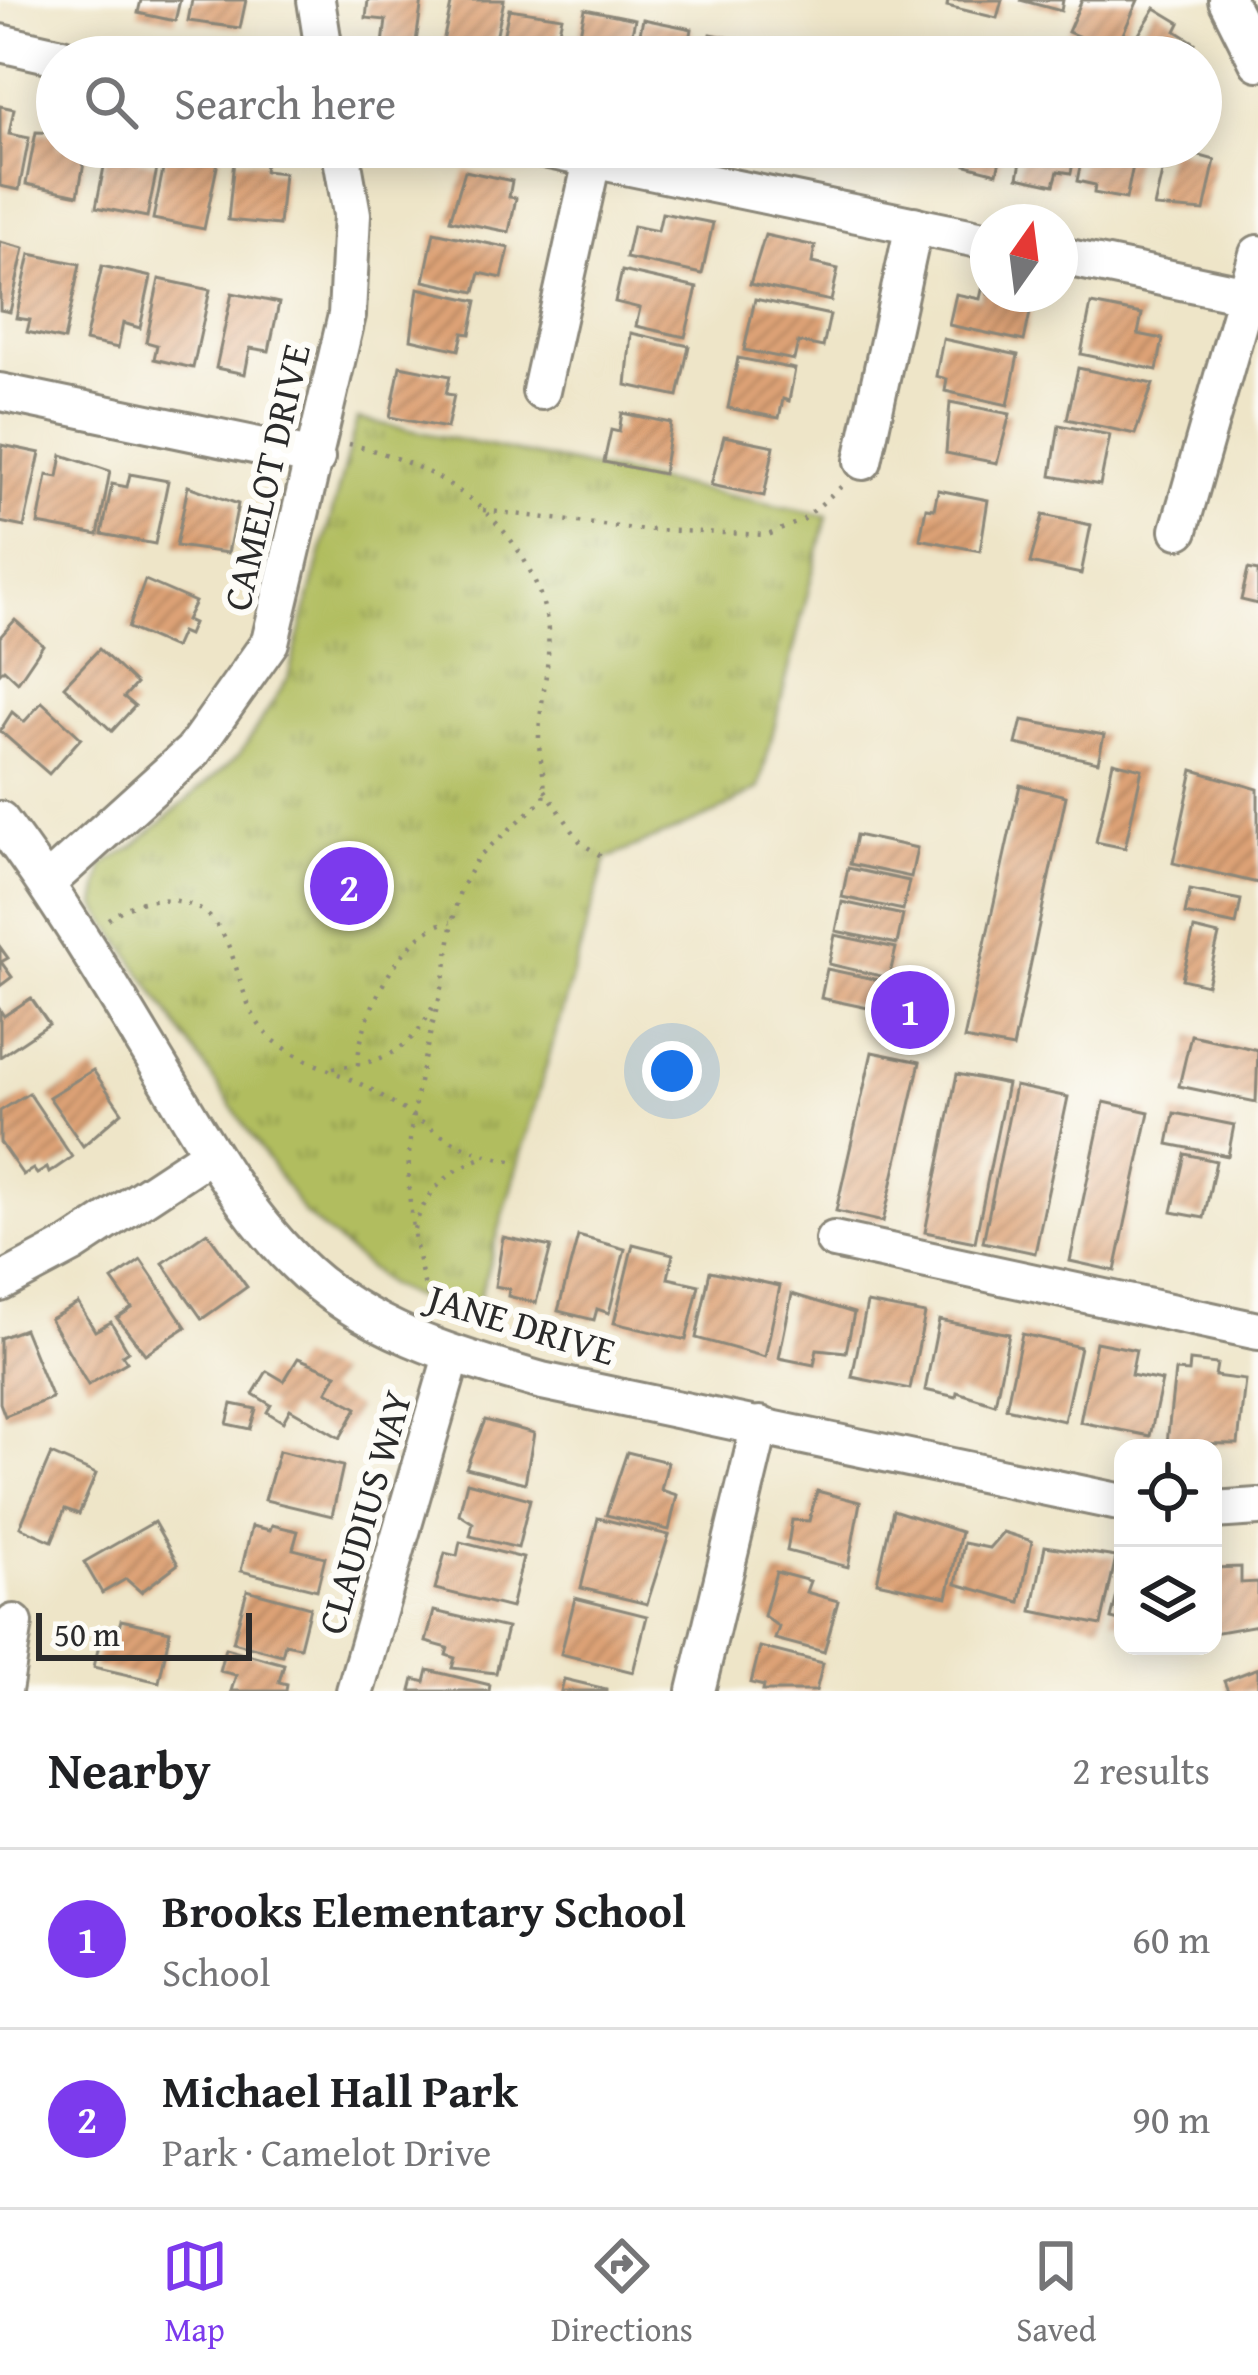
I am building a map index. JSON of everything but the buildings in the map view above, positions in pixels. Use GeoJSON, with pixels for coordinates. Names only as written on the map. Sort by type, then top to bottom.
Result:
{"type":"FeatureCollection","features":[{"type":"Feature","properties":{"kind":"street"},"geometry":{"type":"LineString","coordinates":[[316,0],[322,36]]}},
{"type":"Feature","properties":{"kind":"street"},"geometry":{"type":"LineString","coordinates":[[1227,0],[1258,62]]}},
{"type":"Feature","properties":{"kind":"street"},"geometry":{"type":"LineString","coordinates":[[0,44],[36,52]]}},
{"type":"Feature","properties":{"kind":"street","name":"CAMELOT DRIVE"},"geometry":{"type":"LineString","coordinates":[[47,883],[193,751],[270,642],[328,450],[347,315],[352,214],[344,168]]}},
{"type":"Feature","properties":{"kind":"street"},"geometry":{"type":"LineString","coordinates":[[541,391],[590,168]]}},
{"type":"Feature","properties":{"kind":"street"},"geometry":{"type":"LineString","coordinates":[[649,168],[970,237]]}},
{"type":"Feature","properties":{"kind":"street"},"geometry":{"type":"LineString","coordinates":[[863,461],[914,225]]}},
{"type":"Feature","properties":{"kind":"street"},"geometry":{"type":"LineString","coordinates":[[1179,530],[1258,254]]}},
{"type":"Feature","properties":{"kind":"street"},"geometry":{"type":"LineString","coordinates":[[1078,260],[1248,295]]}},
{"type":"Feature","properties":{"kind":"street"},"geometry":{"type":"LineString","coordinates":[[0,392],[328,450]]}},
{"type":"Feature","properties":{"kind":"street","name":"JANE DRIVE"},"geometry":{"type":"LineString","coordinates":[[0,820],[47,883],[211,1154],[296,1264],[372,1319],[452,1356],[542,1381],[1114,1501]]}},
{"type":"Feature","properties":{"kind":"street"},"geometry":{"type":"LineString","coordinates":[[0,1283],[73,1244],[211,1154]]}},
{"type":"Feature","properties":{"kind":"street"},"geometry":{"type":"LineString","coordinates":[[834,1240],[1258,1331]]}},
{"type":"Feature","properties":{"kind":"street","name":"CLAUDIUS WAY"},"geometry":{"type":"LineString","coordinates":[[356,1691],[452,1356]]}},
{"type":"Feature","properties":{"kind":"street"},"geometry":{"type":"LineString","coordinates":[[696,1691],[760,1425]]}},
{"type":"Feature","properties":{"kind":"street"},"geometry":{"type":"LineString","coordinates":[[1222,1509],[1258,1507]]}},
{"type":"Feature","properties":{"kind":"street"},"geometry":{"type":"LineString","coordinates":[[3,1691],[14,1623]]}},
{"type":"Feature","properties":{"kind":"path"},"geometry":{"type":"LineString","coordinates":[[328,450],[415,461],[484,510],[519,555],[546,617],[539,732],[545,790],[581,843],[606,859]]}},
{"type":"Feature","properties":{"kind":"path"},"geometry":{"type":"LineString","coordinates":[[484,510],[613,527],[768,535],[784,532],[834,497],[863,461]]}},
{"type":"Feature","properties":{"kind":"path"},"geometry":{"type":"LineString","coordinates":[[433,1319],[412,1234],[409,1119],[441,990],[451,922],[478,857],[536,809],[545,790]]}},
{"type":"Feature","properties":{"kind":"path"},"geometry":{"type":"LineString","coordinates":[[106,920],[132,905],[162,898],[183,901],[213,917],[256,1023],[292,1053],[374,1092],[451,1144],[517,1162]]}},
{"type":"Feature","properties":{"kind":"path"},"geometry":{"type":"LineString","coordinates":[[358,1065],[360,1042],[403,951],[427,928],[451,922]]}},
{"type":"Feature","properties":{"kind":"path"},"geometry":{"type":"LineString","coordinates":[[326,1069],[380,1062],[402,1048],[441,990]]}},
{"type":"Feature","properties":{"kind":"path"},"geometry":{"type":"LineString","coordinates":[[412,1234],[431,1191],[454,1171],[487,1157]]}},
{"type":"Feature","properties":{"kind":"green space"},"geometry":{"type":"Polygon","coordinates":[[[357,419],[827,516],[759,788],[716,813],[606,859],[472,1323],[389,1286],[304,1213],[96,906],[103,865],[132,848],[240,754],[288,678],[357,419]]]}},
{"type":"Feature","properties":{"kind":"place","name":"Michael Hall Park"},"geometry":{"type":"Point","coordinates":[349,886]}},
{"type":"Feature","properties":{"kind":"place","name":"Brooks Elementary School"},"geometry":{"type":"Point","coordinates":[910,1010]}}]}
